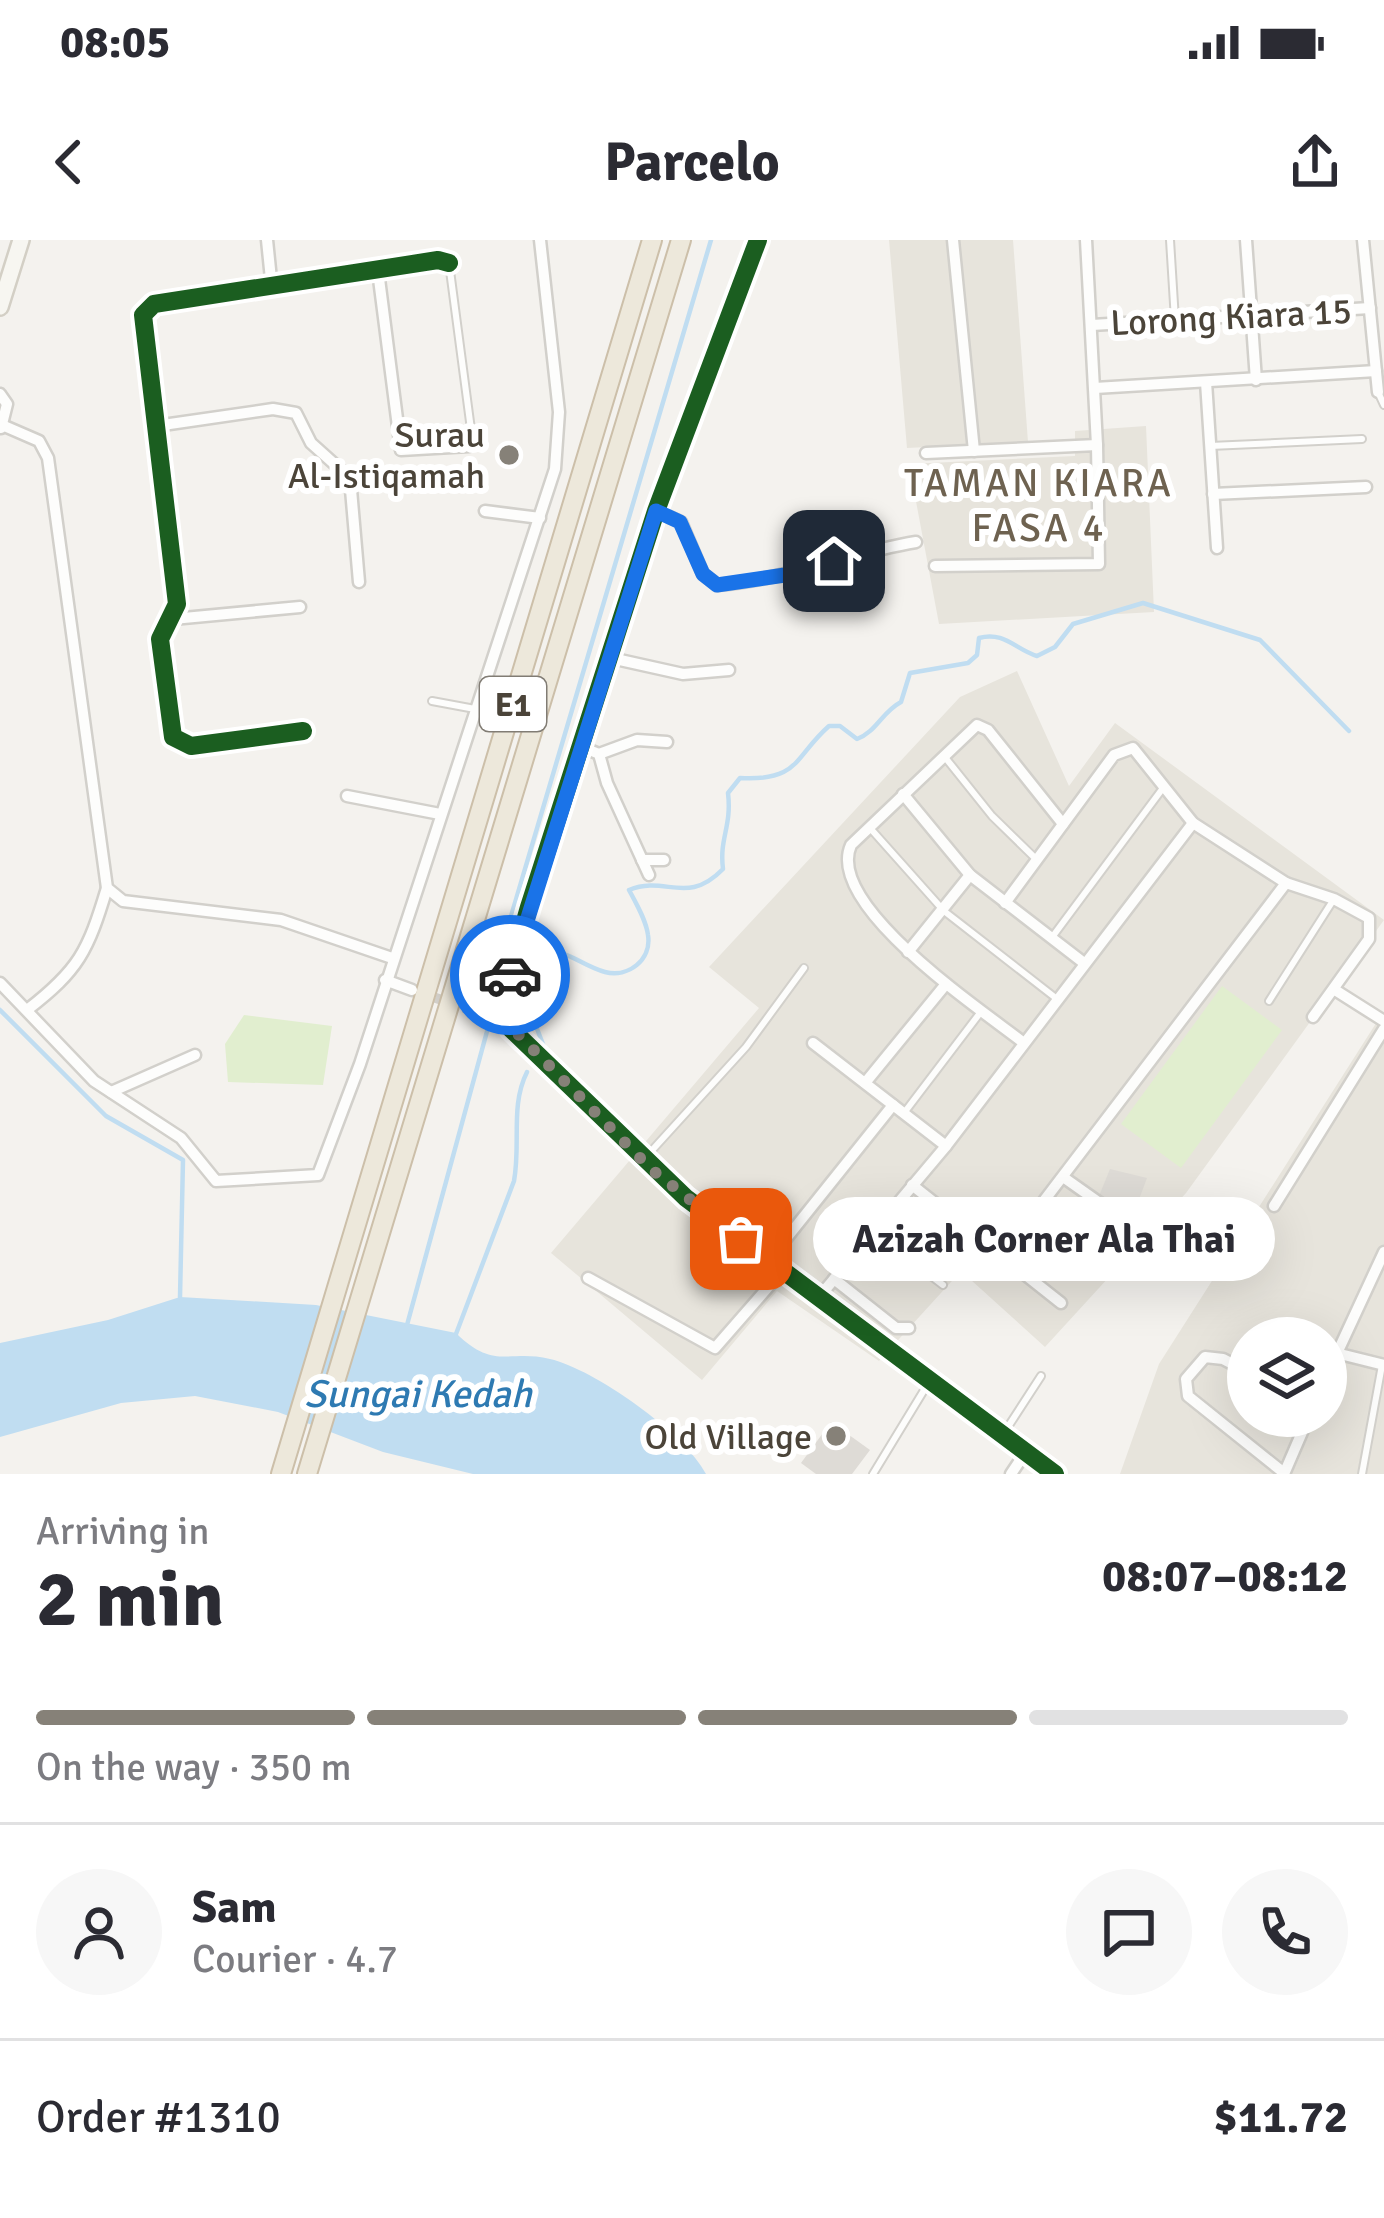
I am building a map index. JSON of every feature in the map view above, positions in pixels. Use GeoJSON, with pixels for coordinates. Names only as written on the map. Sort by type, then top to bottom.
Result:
{"type":"FeatureCollection","features":[{"type":"Feature","properties":{"kind":"highway","name":"E1"},"geometry":{"type":"LineString","coordinates":[[280,1474],[652,240]]}},
{"type":"Feature","properties":{"kind":"highway","name":"E1"},"geometry":{"type":"LineString","coordinates":[[307,1474],[681,240]]}},
{"type":"Feature","properties":{"kind":"main road"},"geometry":{"type":"LineString","coordinates":[[5,289],[11,240]]}},
{"type":"Feature","properties":{"kind":"main road"},"geometry":{"type":"LineString","coordinates":[[0,307],[21,240]]}},
{"type":"Feature","properties":{"kind":"street"},"geometry":{"type":"LineString","coordinates":[[267,240],[272,289]]}},
{"type":"Feature","properties":{"kind":"street"},"geometry":{"type":"LineString","coordinates":[[0,982],[94,1081],[182,1138],[216,1181],[313,1178],[323,1168],[556,469],[560,434],[540,240]]}},
{"type":"Feature","properties":{"kind":"street"},"geometry":{"type":"LineString","coordinates":[[758,240],[656,511],[529,907],[506,988],[505,1016],[643,1161],[1055,1474]]}},
{"type":"Feature","properties":{"kind":"street"},"geometry":{"type":"LineString","coordinates":[[953,240],[974,451]]}},
{"type":"Feature","properties":{"kind":"street"},"geometry":{"type":"LineString","coordinates":[[935,566],[1099,564],[1086,240]]}},
{"type":"Feature","properties":{"kind":"street"},"geometry":{"type":"LineString","coordinates":[[1246,240],[1256,380]]}},
{"type":"Feature","properties":{"kind":"street"},"geometry":{"type":"LineString","coordinates":[[1363,240],[1378,392]]}},
{"type":"Feature","properties":{"kind":"street"},"geometry":{"type":"LineString","coordinates":[[303,731],[191,746],[177,742],[160,647],[162,632],[177,604],[142,323],[148,308],[442,260],[448,263]]}},
{"type":"Feature","properties":{"kind":"street"},"geometry":{"type":"LineString","coordinates":[[378,271],[401,450],[469,446],[472,437]]}},
{"type":"Feature","properties":{"kind":"street","name":"Lorong Kiara 15"},"geometry":{"type":"LineString","coordinates":[[1092,325],[1370,308]]}},
{"type":"Feature","properties":{"kind":"street","name":"Lorong Kiara 15"},"geometry":{"type":"LineString","coordinates":[[1095,388],[1376,371]]}},
{"type":"Feature","properties":{"kind":"street"},"geometry":{"type":"LineString","coordinates":[[1206,382],[1217,548]]}},
{"type":"Feature","properties":{"kind":"street"},"geometry":{"type":"LineString","coordinates":[[0,394],[7,404],[1,428],[39,441],[48,458],[107,888],[88,950],[78,966],[27,1010]]}},
{"type":"Feature","properties":{"kind":"street"},"geometry":{"type":"LineString","coordinates":[[156,426],[273,409],[296,413],[311,443],[350,478],[359,582]]}},
{"type":"Feature","properties":{"kind":"street"},"geometry":{"type":"LineString","coordinates":[[926,453],[1096,445]]}},
{"type":"Feature","properties":{"kind":"street"},"geometry":{"type":"LineString","coordinates":[[1214,494],[1366,487]]}},
{"type":"Feature","properties":{"kind":"street"},"geometry":{"type":"LineString","coordinates":[[485,511],[540,518]]}},
{"type":"Feature","properties":{"kind":"street"},"geometry":{"type":"LineString","coordinates":[[656,511],[680,522],[703,574],[717,585],[785,575],[866,550],[916,542]]}},
{"type":"Feature","properties":{"kind":"street"},"geometry":{"type":"LineString","coordinates":[[173,619],[300,607]]}},
{"type":"Feature","properties":{"kind":"street"},"geometry":{"type":"LineString","coordinates":[[611,658],[683,674],[729,670]]}},
{"type":"Feature","properties":{"kind":"street"},"geometry":{"type":"LineString","coordinates":[[1024,1043],[908,952],[848,879],[847,853],[943,754],[971,728],[982,726],[1063,824]]}},
{"type":"Feature","properties":{"kind":"street"},"geometry":{"type":"LineString","coordinates":[[582,747],[599,754],[637,740],[667,742]]}},
{"type":"Feature","properties":{"kind":"street"},"geometry":{"type":"LineString","coordinates":[[1005,903],[1121,749],[1133,748],[1192,823],[1286,883],[1334,898],[1363,912],[1372,924],[1369,939],[1313,1017]]}},
{"type":"Feature","properties":{"kind":"street"},"geometry":{"type":"LineString","coordinates":[[599,754],[649,875]]}},
{"type":"Feature","properties":{"kind":"street"},"geometry":{"type":"LineString","coordinates":[[903,794],[970,875],[1084,962]]}},
{"type":"Feature","properties":{"kind":"street"},"geometry":{"type":"LineString","coordinates":[[347,796],[440,814]]}},
{"type":"Feature","properties":{"kind":"street"},"geometry":{"type":"LineString","coordinates":[[819,1297],[946,1146],[1192,823]]}},
{"type":"Feature","properties":{"kind":"street"},"geometry":{"type":"LineString","coordinates":[[642,860],[664,860]]}},
{"type":"Feature","properties":{"kind":"street"},"geometry":{"type":"LineString","coordinates":[[908,952],[970,875]]}},
{"type":"Feature","properties":{"kind":"street"},"geometry":{"type":"LineString","coordinates":[[1002,1256],[1286,883]]}},
{"type":"Feature","properties":{"kind":"street"},"geometry":{"type":"LineString","coordinates":[[107,888],[123,901],[281,920],[392,958]]}},
{"type":"Feature","properties":{"kind":"street"},"geometry":{"type":"LineString","coordinates":[[385,980],[412,990]]}},
{"type":"Feature","properties":{"kind":"street"},"geometry":{"type":"LineString","coordinates":[[865,1083],[946,984]]}},
{"type":"Feature","properties":{"kind":"street"},"geometry":{"type":"LineString","coordinates":[[1274,1206],[1384,1025],[1335,989]]}},
{"type":"Feature","properties":{"kind":"street"},"geometry":{"type":"LineString","coordinates":[[474,1011],[505,1016]]}},
{"type":"Feature","properties":{"kind":"street"},"geometry":{"type":"LineString","coordinates":[[813,1043],[946,1146]]}},
{"type":"Feature","properties":{"kind":"street"},"geometry":{"type":"LineString","coordinates":[[111,1093],[195,1054]]}},
{"type":"Feature","properties":{"kind":"street"},"geometry":{"type":"LineString","coordinates":[[769,1260],[898,1109]]}},
{"type":"Feature","properties":{"kind":"street"},"geometry":{"type":"LineString","coordinates":[[1064,1178],[1131,1225]]}},
{"type":"Feature","properties":{"kind":"street"},"geometry":{"type":"LineString","coordinates":[[912,1185],[1061,1303]]}},
{"type":"Feature","properties":{"kind":"street"},"geometry":{"type":"LineString","coordinates":[[1347,1330],[1384,1252]]}},
{"type":"Feature","properties":{"kind":"street"},"geometry":{"type":"LineString","coordinates":[[588,1278],[715,1348],[783,1270]]}},
{"type":"Feature","properties":{"kind":"street"},"geometry":{"type":"LineString","coordinates":[[834,1279],[896,1328],[909,1328]]}},
{"type":"Feature","properties":{"kind":"street"},"geometry":{"type":"LineString","coordinates":[[1347,1356],[1383,1365]]}},
{"type":"Feature","properties":{"kind":"street"},"geometry":{"type":"LineString","coordinates":[[1227,1361],[1204,1357],[1186,1379],[1187,1396],[1227,1428]]}},
{"type":"Feature","properties":{"kind":"street"},"geometry":{"type":"LineString","coordinates":[[1238,1437],[1284,1474],[1300,1437]]}},
{"type":"Feature","properties":{"kind":"street"},"geometry":{"type":"LineString","coordinates":[[1011,1474],[1027,1450]]}},
{"type":"Feature","properties":{"kind":"lane"},"geometry":{"type":"LineString","coordinates":[[1170,240],[1175,320]]}},
{"type":"Feature","properties":{"kind":"lane"},"geometry":{"type":"LineString","coordinates":[[448,263],[472,437]]}},
{"type":"Feature","properties":{"kind":"lane"},"geometry":{"type":"LineString","coordinates":[[1378,392],[1384,405]]}},
{"type":"Feature","properties":{"kind":"lane"},"geometry":{"type":"LineString","coordinates":[[1210,446],[1362,440]]}},
{"type":"Feature","properties":{"kind":"lane"},"geometry":{"type":"LineString","coordinates":[[432,701],[475,709]]}},
{"type":"Feature","properties":{"kind":"lane"},"geometry":{"type":"LineString","coordinates":[[943,754],[992,816],[1037,861]]}},
{"type":"Feature","properties":{"kind":"lane"},"geometry":{"type":"LineString","coordinates":[[1051,938],[1166,785]]}},
{"type":"Feature","properties":{"kind":"lane"},"geometry":{"type":"LineString","coordinates":[[869,827],[944,910],[1057,999]]}},
{"type":"Feature","properties":{"kind":"lane"},"geometry":{"type":"LineString","coordinates":[[1270,1001],[1334,898]]}},
{"type":"Feature","properties":{"kind":"lane"},"geometry":{"type":"LineString","coordinates":[[643,1161],[735,1060],[804,968]]}},
{"type":"Feature","properties":{"kind":"lane"},"geometry":{"type":"LineString","coordinates":[[898,1109],[982,1011]]}},
{"type":"Feature","properties":{"kind":"lane"},"geometry":{"type":"LineString","coordinates":[[1037,1210],[1109,1271]]}},
{"type":"Feature","properties":{"kind":"lane"},"geometry":{"type":"LineString","coordinates":[[873,1231],[943,1285]]}},
{"type":"Feature","properties":{"kind":"lane"},"geometry":{"type":"LineString","coordinates":[[1362,1474],[1383,1365]]}},
{"type":"Feature","properties":{"kind":"lane"},"geometry":{"type":"LineString","coordinates":[[1004,1433],[1041,1376]]}},
{"type":"Feature","properties":{"kind":"lane"},"geometry":{"type":"LineString","coordinates":[[873,1474],[931,1378]]}},
{"type":"Feature","properties":{"kind":"shaded area"},"geometry":{"type":"Polygon","coordinates":[[[889,240],[1013,240],[1028,442],[907,448],[889,240]]]}},
{"type":"Feature","properties":{"kind":"shaded area","name":"TAMAN KIARA FASA 4"},"geometry":{"type":"Polygon","coordinates":[[[1146,426],[1154,612],[939,624],[909,464],[1075,456],[1075,431],[1146,426]]]}},
{"type":"Feature","properties":{"kind":"shaded area"},"geometry":{"type":"Polygon","coordinates":[[[1017,671],[1069,786],[1115,723],[1384,920],[1186,1193],[1045,1347],[961,1271],[879,1361],[777,1291],[702,1380],[551,1253],[759,1008],[709,967],[960,697],[1017,671]]]}},
{"type":"Feature","properties":{"kind":"shaded area"},"geometry":{"type":"Polygon","coordinates":[[[1380,1017],[1384,1020],[1384,1474],[1120,1474],[1159,1364],[1380,1017]]]}},
{"type":"Feature","properties":{"kind":"green space"},"geometry":{"type":"Polygon","coordinates":[[[1222,986],[1282,1030],[1181,1168],[1121,1124],[1222,986]]]}},
{"type":"Feature","properties":{"kind":"green space"},"geometry":{"type":"Polygon","coordinates":[[[244,1015],[332,1026],[323,1085],[228,1082],[225,1044],[244,1015]]]}},
{"type":"Feature","properties":{"kind":"water","name":"Sungai Kedah"},"geometry":{"type":"Polygon","coordinates":[[[180,1297],[316,1305],[456,1333],[492,1355],[536,1357],[569,1365],[613,1389],[659,1423],[706,1474],[473,1474],[383,1452],[278,1412],[195,1396],[121,1403],[0,1437],[0,1343],[108,1320],[180,1297]]]}},
{"type":"Feature","properties":{"kind":"building"},"geometry":{"type":"Polygon","coordinates":[[[1110,1169],[1147,1178],[1135,1210],[1099,1196],[1110,1169]]]}},
{"type":"Feature","properties":{"kind":"building","name":"Old Village"},"geometry":{"type":"Polygon","coordinates":[[[831,1422],[870,1450],[852,1474],[816,1474],[801,1463],[831,1422]]]}},
{"type":"Feature","properties":{"kind":"waterway"},"geometry":{"type":"LineString","coordinates":[[491,1008],[496,967],[711,240]]}},
{"type":"Feature","properties":{"kind":"waterway"},"geometry":{"type":"LineString","coordinates":[[546,1052],[534,1021],[532,957],[560,953],[605,972],[630,970],[646,952],[648,935],[629,890],[698,886],[723,869],[728,793],[740,778],[785,771],[829,726],[840,726],[857,739],[864,736],[901,702],[910,673],[968,663],[977,655],[979,638],[1003,639],[1037,656],[1055,647],[1073,624],[1143,603],[1260,640],[1349,731]]}},
{"type":"Feature","properties":{"kind":"waterway"},"geometry":{"type":"LineString","coordinates":[[0,1010],[106,1116],[183,1160],[180,1297]]}},
{"type":"Feature","properties":{"kind":"waterway"},"geometry":{"type":"LineString","coordinates":[[407,1325],[489,1024]]}},
{"type":"Feature","properties":{"kind":"waterway"},"geometry":{"type":"LineString","coordinates":[[456,1334],[514,1181],[517,1111],[527,1072]]}},
{"type":"Feature","properties":{"kind":"tunnel"},"geometry":{"type":"LineString","coordinates":[[421,993],[474,1011]]}},
{"type":"Feature","properties":{"kind":"cycle path"},"geometry":{"type":"LineString","coordinates":[[758,240],[656,511],[529,907],[506,988],[505,1015],[511,1029],[686,1198],[1055,1474]]}},
{"type":"Feature","properties":{"kind":"cycle path"},"geometry":{"type":"LineString","coordinates":[[303,731],[191,746],[173,737],[160,639],[177,604],[143,315],[154,304],[438,260],[449,263]]}},
{"type":"Feature","properties":{"kind":"way so far"},"geometry":{"type":"LineString","coordinates":[[510,975],[505,1016],[512,1028],[652,1170],[741,1239]]}},
{"type":"Feature","properties":{"kind":"place","name":"Surau Al-Istiqamah"},"geometry":{"type":"Point","coordinates":[509,455]}},
{"type":"Feature","properties":{"kind":"place","name":"Azizah Corner Ala Thai"},"geometry":{"type":"Point","coordinates":[741,1239]}},
{"type":"Feature","properties":{"kind":"place","name":"Old Village"},"geometry":{"type":"Point","coordinates":[836,1436]}},
{"type":"Feature","properties":{"kind":"district","name":"TAMAN KIARA FASA 4"},"geometry":{"type":"Point","coordinates":[1039,504]}},
{"type":"Feature","properties":{"kind":"route"},"geometry":{"type":"LineString","coordinates":[[510,975],[656,511],[687,530],[703,574],[717,585],[785,575],[834,561]]}}]}
